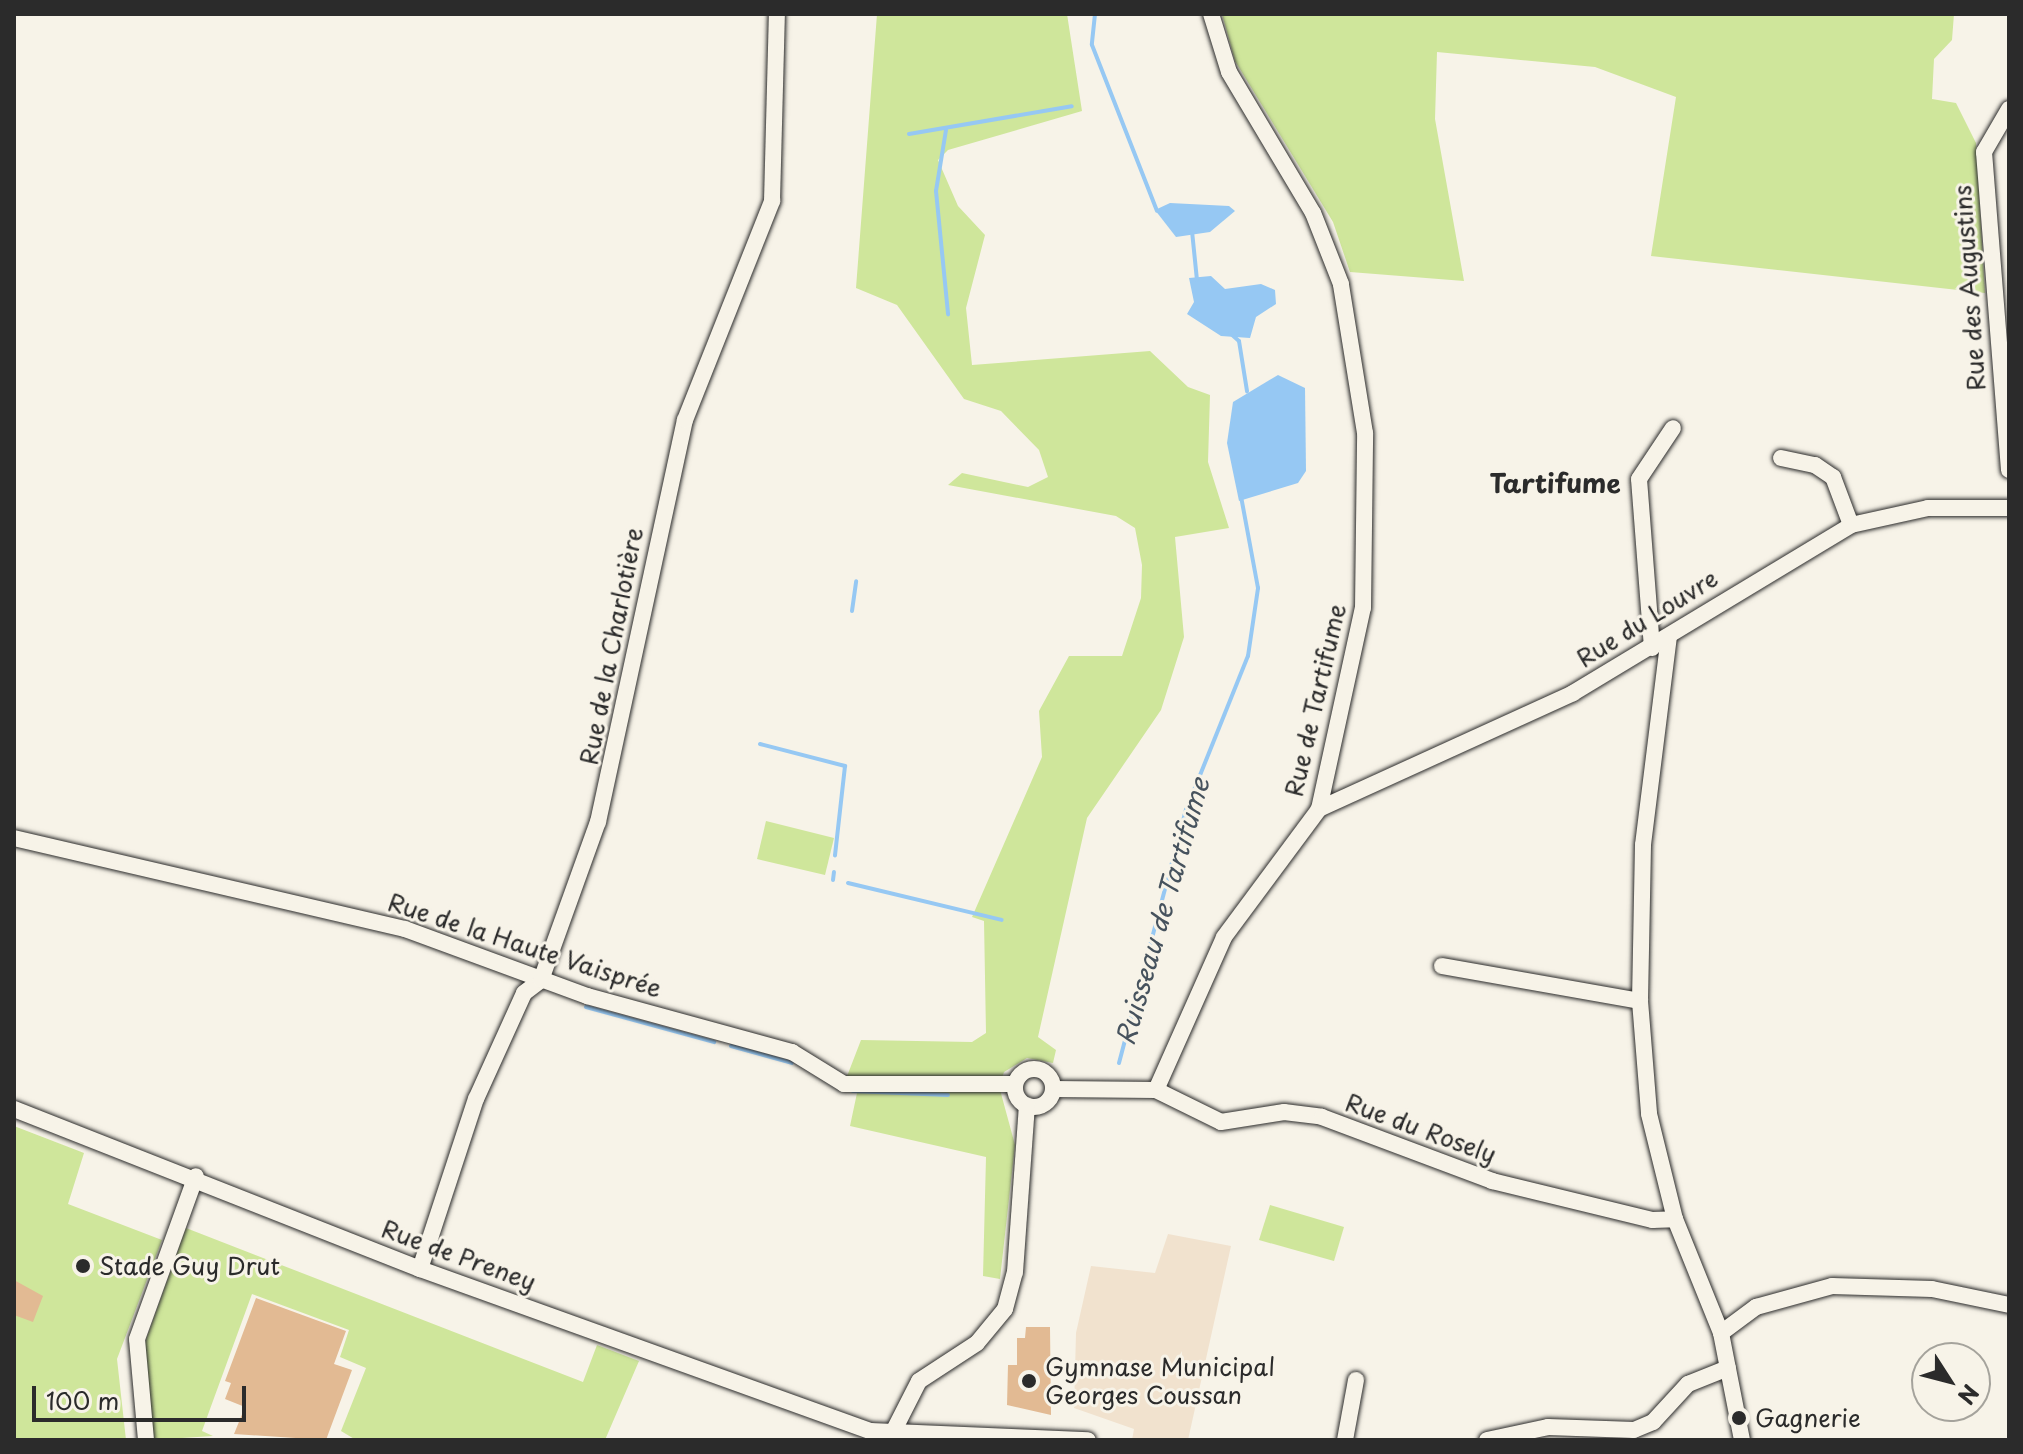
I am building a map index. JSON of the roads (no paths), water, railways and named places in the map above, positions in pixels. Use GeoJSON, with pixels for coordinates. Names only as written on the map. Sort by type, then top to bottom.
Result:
{"type":"FeatureCollection","features":[{"type":"Feature","properties":{"kind":"street","name":"Rue de la Charlotière"},"geometry":{"type":"LineString","coordinates":[[420,1269],[476,1099],[524,993],[541,980],[620,737],[685,420],[772,201],[777,14]]}},
{"type":"Feature","properties":{"kind":"street","name":"Rue de Tartifume"},"geometry":{"type":"LineString","coordinates":[[1156,1090],[1224,937],[1319,809],[1363,608],[1365,433],[1331,249],[1229,72],[1211,14]]}},
{"type":"Feature","properties":{"kind":"street","name":"Rue des Augustins"},"geometry":{"type":"LineString","coordinates":[[2009,109],[1984,152],[2009,470]]}},
{"type":"Feature","properties":{"kind":"street"},"geometry":{"type":"LineString","coordinates":[[1652,648],[1639,479],[1673,428]]}},
{"type":"Feature","properties":{"kind":"street"},"geometry":{"type":"LineString","coordinates":[[1781,458],[1815,465],[1833,477],[1851,525]]}},
{"type":"Feature","properties":{"kind":"street","name":"Rue du Louvre"},"geometry":{"type":"LineString","coordinates":[[1319,809],[1442,750],[1491,735],[1652,648],[1851,525],[1928,508],[2009,508]]}},
{"type":"Feature","properties":{"kind":"street"},"geometry":{"type":"LineString","coordinates":[[1669,636],[1643,845],[1640,1001],[1649,1114],[1675,1219],[1721,1333],[1742,1440]]}},
{"type":"Feature","properties":{"kind":"street","name":"Rue de la Haute Vaisprée"},"geometry":{"type":"LineString","coordinates":[[14,838],[346,912],[541,980],[792,1052],[844,1084],[1015,1084]]}},
{"type":"Feature","properties":{"kind":"street"},"geometry":{"type":"LineString","coordinates":[[1442,966],[1640,1001]]}},
{"type":"Feature","properties":{"kind":"street"},"geometry":{"type":"LineString","coordinates":[[890,1437],[919,1381],[977,1343],[1005,1309],[1014,1282],[1027,1105],[1015,1084],[1033,1069],[1049,1077],[1053,1089],[1044,1104],[1027,1105]]}},
{"type":"Feature","properties":{"kind":"street"},"geometry":{"type":"LineString","coordinates":[[1053,1089],[1156,1090]]}},
{"type":"Feature","properties":{"kind":"street","name":"Rue du Rosely"},"geometry":{"type":"LineString","coordinates":[[1156,1090],[1221,1122],[1284,1112],[1322,1117],[1492,1181],[1652,1220],[1675,1219]]}},
{"type":"Feature","properties":{"kind":"street","name":"Rue de Preney"},"geometry":{"type":"LineString","coordinates":[[14,1109],[196,1176],[420,1269],[890,1437],[1088,1440]]}},
{"type":"Feature","properties":{"kind":"street"},"geometry":{"type":"LineString","coordinates":[[146,1440],[137,1339],[196,1176]]}},
{"type":"Feature","properties":{"kind":"street"},"geometry":{"type":"LineString","coordinates":[[1721,1333],[1756,1307],[1841,1286],[1932,1289],[2009,1305]]}},
{"type":"Feature","properties":{"kind":"street"},"geometry":{"type":"LineString","coordinates":[[1487,1440],[1634,1430],[1653,1422],[1688,1384],[1728,1368]]}},
{"type":"Feature","properties":{"kind":"street"},"geometry":{"type":"LineString","coordinates":[[1345,1440],[1356,1380]]}},
{"type":"Feature","properties":{"kind":"water"},"geometry":{"type":"Polygon","coordinates":[[[1170,203],[1229,206],[1235,211],[1210,232],[1176,237],[1155,210],[1170,203]]]}},
{"type":"Feature","properties":{"kind":"water"},"geometry":{"type":"Polygon","coordinates":[[[1211,276],[1225,289],[1261,284],[1275,290],[1276,304],[1256,317],[1250,338],[1221,336],[1187,314],[1194,302],[1189,278],[1211,276]]]}},
{"type":"Feature","properties":{"kind":"water"},"geometry":{"type":"Polygon","coordinates":[[[1278,375],[1305,388],[1306,471],[1298,483],[1239,501],[1227,443],[1233,402],[1278,375]]]}},
{"type":"Feature","properties":{"kind":"waterway","name":"Ruisseau de Tartifume"},"geometry":{"type":"LineString","coordinates":[[1095,14],[1092,45],[1157,211]]}},
{"type":"Feature","properties":{"kind":"waterway"},"geometry":{"type":"LineString","coordinates":[[909,134],[1072,106]]}},
{"type":"Feature","properties":{"kind":"waterway"},"geometry":{"type":"LineString","coordinates":[[946,130],[936,191],[948,314]]}},
{"type":"Feature","properties":{"kind":"waterway","name":"Ruisseau de Tartifume"},"geometry":{"type":"LineString","coordinates":[[1192,231],[1197,280]]}},
{"type":"Feature","properties":{"kind":"waterway","name":"Ruisseau de Tartifume"},"geometry":{"type":"LineString","coordinates":[[1230,333],[1239,341],[1247,391]]}},
{"type":"Feature","properties":{"kind":"waterway","name":"Ruisseau de Tartifume"},"geometry":{"type":"LineString","coordinates":[[1119,1063],[1186,810],[1248,656],[1258,588],[1241,496]]}},
{"type":"Feature","properties":{"kind":"waterway"},"geometry":{"type":"LineString","coordinates":[[852,611],[856,581]]}},
{"type":"Feature","properties":{"kind":"waterway"},"geometry":{"type":"LineString","coordinates":[[760,744],[845,766],[835,855]]}},
{"type":"Feature","properties":{"kind":"waterway"},"geometry":{"type":"LineString","coordinates":[[833,880],[834,872]]}},
{"type":"Feature","properties":{"kind":"waterway"},"geometry":{"type":"LineString","coordinates":[[848,883],[1002,920]]}},
{"type":"Feature","properties":{"kind":"waterway"},"geometry":{"type":"LineString","coordinates":[[586,1007],[714,1042]]}},
{"type":"Feature","properties":{"kind":"waterway"},"geometry":{"type":"LineString","coordinates":[[731,1046],[792,1063]]}},
{"type":"Feature","properties":{"kind":"waterway"},"geometry":{"type":"LineString","coordinates":[[853,1091],[948,1095]]}},
{"type":"Feature","properties":{"kind":"place","name":"Stade Guy Drut"},"geometry":{"type":"Point","coordinates":[83,1266]}},
{"type":"Feature","properties":{"kind":"place","name":"Gymnase Municipal Georges Coussan"},"geometry":{"type":"Point","coordinates":[1029,1381]}},
{"type":"Feature","properties":{"kind":"place","name":"Gagnerie"},"geometry":{"type":"Point","coordinates":[1739,1418]}},
{"type":"Feature","properties":{"kind":"district","name":"Tartifume"},"geometry":{"type":"Point","coordinates":[1555,483]}}]}
